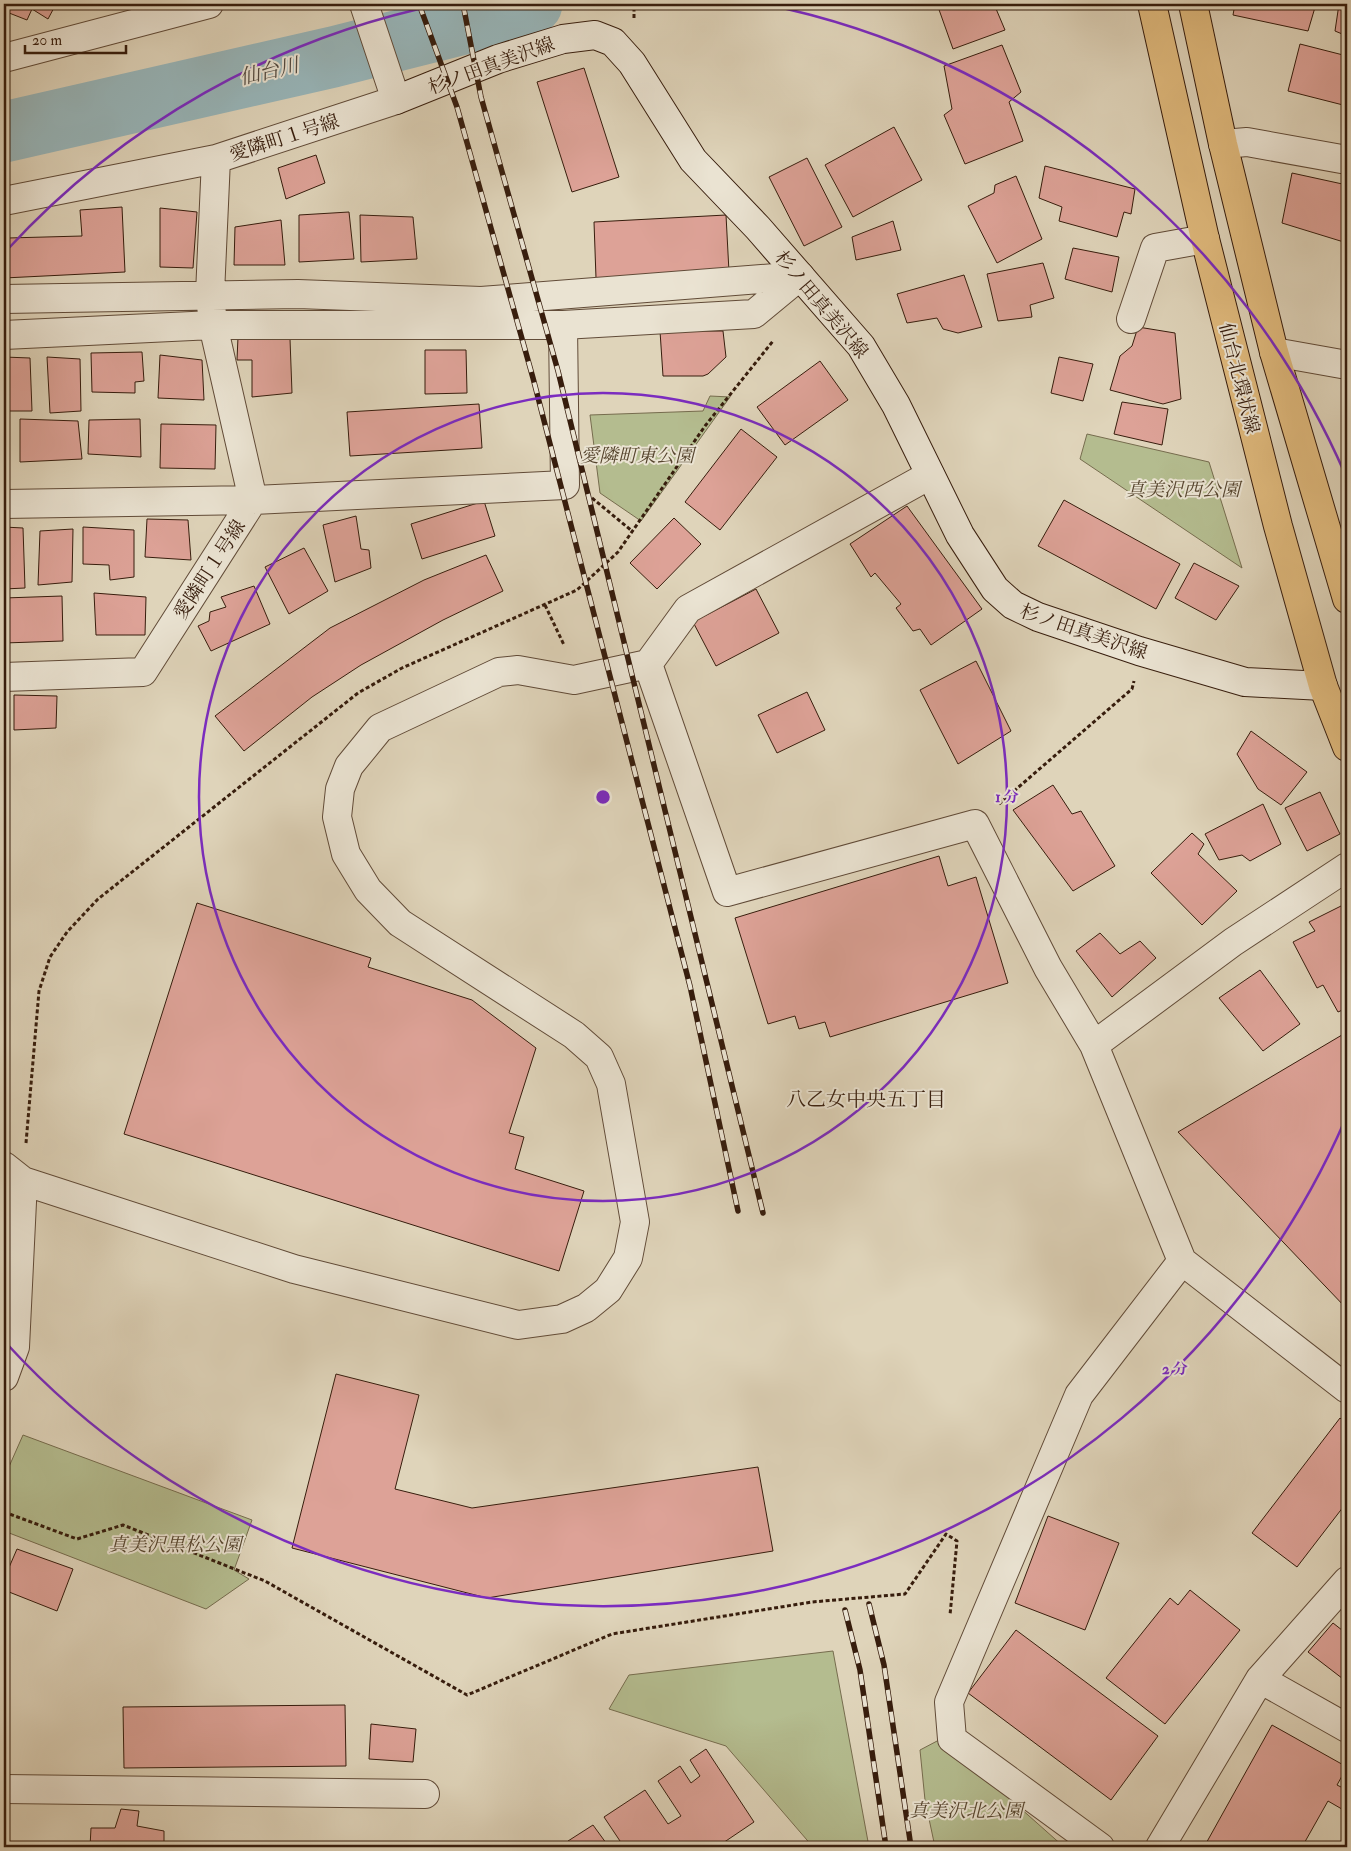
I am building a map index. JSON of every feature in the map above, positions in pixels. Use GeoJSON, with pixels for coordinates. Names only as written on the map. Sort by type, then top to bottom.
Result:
{"type":"FeatureCollection","features":[{"type":"Feature","properties":{"kind":"main road","name":"仙台北環状線"},"geometry":{"type":"LineString","coordinates":[[1152,4],[1206,239],[1275,516],[1323,686],[1347,746]]}},
{"type":"Feature","properties":{"kind":"main road","name":"仙台北環状線"},"geometry":{"type":"LineString","coordinates":[[1193,4],[1223,144],[1274,352],[1347,600]]}},
{"type":"Feature","properties":{"kind":"street"},"geometry":{"type":"LineString","coordinates":[[4,58],[176,8],[209,4]]}},
{"type":"Feature","properties":{"kind":"street"},"geometry":{"type":"LineString","coordinates":[[364,4],[392,88]]}},
{"type":"Feature","properties":{"kind":"street","name":"杉ノ田真美沢線"},"geometry":{"type":"LineString","coordinates":[[392,88],[498,59],[563,38],[595,35],[614,42],[632,63],[693,160],[800,276],[861,346],[896,405],[960,536],[995,590],[1013,605],[1038,617],[1139,651],[1245,682],[1323,686]]}},
{"type":"Feature","properties":{"kind":"street","name":"愛隣町１号線"},"geometry":{"type":"LineString","coordinates":[[4,677],[143,672],[253,500],[213,326],[210,294],[216,159],[392,88]]}},
{"type":"Feature","properties":{"kind":"street"},"geometry":{"type":"LineString","coordinates":[[1223,144],[1247,142],[1347,160]]}},
{"type":"Feature","properties":{"kind":"street"},"geometry":{"type":"LineString","coordinates":[[4,201],[216,159]]}},
{"type":"Feature","properties":{"kind":"street"},"geometry":{"type":"LineString","coordinates":[[1132,319],[1155,248],[1206,239]]}},
{"type":"Feature","properties":{"kind":"street"},"geometry":{"type":"LineString","coordinates":[[4,300],[210,294],[298,294],[481,301],[800,276]]}},
{"type":"Feature","properties":{"kind":"street"},"geometry":{"type":"LineString","coordinates":[[4,336],[213,326],[563,325],[754,314],[800,276]]}},
{"type":"Feature","properties":{"kind":"street"},"geometry":{"type":"LineString","coordinates":[[4,504],[253,500],[565,485],[563,325]]}},
{"type":"Feature","properties":{"kind":"street"},"geometry":{"type":"LineString","coordinates":[[1274,352],[1347,366]]}},
{"type":"Feature","properties":{"kind":"street"},"geometry":{"type":"LineString","coordinates":[[4,1377],[15,1347],[14,1174],[294,1269],[518,1325],[562,1319],[586,1308],[608,1290],[628,1258],[635,1222],[610,1084],[599,1057],[574,1035],[400,923],[368,890],[346,854],[337,817],[340,789],[349,766],[380,728],[499,672],[518,670],[579,679],[648,664],[688,609],[930,475]]}},
{"type":"Feature","properties":{"kind":"street"},"geometry":{"type":"LineString","coordinates":[[648,664],[727,892],[975,824],[1048,968],[1094,1045],[1182,1261],[1347,1389]]}},
{"type":"Feature","properties":{"kind":"street"},"geometry":{"type":"LineString","coordinates":[[1094,1045],[1233,942],[1347,867]]}},
{"type":"Feature","properties":{"kind":"street"},"geometry":{"type":"LineString","coordinates":[[1100,1847],[952,1739],[949,1702],[1079,1395],[1182,1261]]}},
{"type":"Feature","properties":{"kind":"street"},"geometry":{"type":"LineString","coordinates":[[1160,1847],[1260,1679],[1347,1581]]}},
{"type":"Feature","properties":{"kind":"street"},"geometry":{"type":"LineString","coordinates":[[1260,1679],[1347,1728]]}},
{"type":"Feature","properties":{"kind":"street"},"geometry":{"type":"LineString","coordinates":[[4,1789],[425,1794]]}},
{"type":"Feature","properties":{"kind":"path"},"geometry":{"type":"LineString","coordinates":[[565,478],[632,530]]}},
{"type":"Feature","properties":{"kind":"path"},"geometry":{"type":"LineString","coordinates":[[545,605],[579,679]]}},
{"type":"Feature","properties":{"kind":"path"},"geometry":{"type":"LineString","coordinates":[[975,824],[1132,689],[1139,651]]}},
{"type":"Feature","properties":{"kind":"path"},"geometry":{"type":"LineString","coordinates":[[4,1512],[77,1539],[123,1525],[265,1581],[467,1695],[612,1634],[812,1602],[905,1594],[946,1534],[957,1541],[950,1616]]}},
{"type":"Feature","properties":{"kind":"green space","name":"愛隣町東公園"},"geometry":{"type":"Polygon","coordinates":[[[710,396],[730,397],[641,521],[600,493],[590,415],[703,411],[710,396]]]}},
{"type":"Feature","properties":{"kind":"green space","name":"真美沢西公園"},"geometry":{"type":"Polygon","coordinates":[[[1087,434],[1209,462],[1242,568],[1080,459],[1087,434]]]}},
{"type":"Feature","properties":{"kind":"green space","name":"真美沢黒松公園"},"geometry":{"type":"Polygon","coordinates":[[[23,1435],[252,1520],[234,1570],[249,1579],[206,1609],[4,1531],[4,1478],[23,1435]]]}},
{"type":"Feature","properties":{"kind":"green space"},"geometry":{"type":"Polygon","coordinates":[[[833,1651],[869,1847],[813,1847],[726,1746],[609,1709],[629,1675],[833,1651]]]}},
{"type":"Feature","properties":{"kind":"green space","name":"真美沢北公園"},"geometry":{"type":"Polygon","coordinates":[[[939,1740],[965,1759],[1064,1847],[935,1847],[925,1800],[920,1750],[939,1740]]]}},
{"type":"Feature","properties":{"kind":"building"},"geometry":{"type":"Polygon","coordinates":[[[4,4],[56,4],[48,19],[32,9],[27,20],[4,11],[4,4]]]}},
{"type":"Feature","properties":{"kind":"building"},"geometry":{"type":"Polygon","coordinates":[[[937,4],[994,4],[1005,30],[953,49],[937,4]]]}},
{"type":"Feature","properties":{"kind":"building"},"geometry":{"type":"Polygon","coordinates":[[[1235,4],[1316,4],[1308,31],[1233,15],[1235,4]]]}},
{"type":"Feature","properties":{"kind":"building"},"geometry":{"type":"Polygon","coordinates":[[[1339,4],[1347,6],[1347,36],[1335,31],[1339,4]]]}},
{"type":"Feature","properties":{"kind":"building"},"geometry":{"type":"Polygon","coordinates":[[[1300,44],[1347,56],[1347,106],[1288,91],[1300,44]]]}},
{"type":"Feature","properties":{"kind":"building"},"geometry":{"type":"Polygon","coordinates":[[[1002,45],[1021,92],[1009,102],[1023,141],[965,164],[944,115],[952,109],[944,66],[1002,45]]]}},
{"type":"Feature","properties":{"kind":"building"},"geometry":{"type":"Polygon","coordinates":[[[584,68],[619,177],[572,192],[537,82],[584,68]]]}},
{"type":"Feature","properties":{"kind":"building"},"geometry":{"type":"Polygon","coordinates":[[[894,127],[922,180],[853,217],[825,165],[894,127]]]}},
{"type":"Feature","properties":{"kind":"building"},"geometry":{"type":"Polygon","coordinates":[[[316,155],[325,183],[286,199],[278,168],[316,155]]]}},
{"type":"Feature","properties":{"kind":"building"},"geometry":{"type":"Polygon","coordinates":[[[807,158],[842,227],[804,246],[769,177],[807,158]]]}},
{"type":"Feature","properties":{"kind":"building"},"geometry":{"type":"Polygon","coordinates":[[[1045,166],[1135,189],[1131,214],[1124,212],[1117,237],[1059,221],[1062,207],[1039,198],[1045,166]]]}},
{"type":"Feature","properties":{"kind":"building"},"geometry":{"type":"Polygon","coordinates":[[[1292,173],[1347,185],[1347,243],[1282,223],[1292,173]]]}},
{"type":"Feature","properties":{"kind":"building"},"geometry":{"type":"Polygon","coordinates":[[[1016,176],[1042,239],[997,263],[968,206],[994,193],[995,185],[1016,176]]]}},
{"type":"Feature","properties":{"kind":"building"},"geometry":{"type":"Polygon","coordinates":[[[122,207],[125,272],[4,278],[4,212],[8,238],[82,236],[80,210],[122,207]]]}},
{"type":"Feature","properties":{"kind":"building"},"geometry":{"type":"Polygon","coordinates":[[[160,208],[197,212],[193,268],[160,267],[160,208]]]}},
{"type":"Feature","properties":{"kind":"building"},"geometry":{"type":"Polygon","coordinates":[[[349,212],[354,259],[299,262],[299,215],[349,212]]]}},
{"type":"Feature","properties":{"kind":"building"},"geometry":{"type":"Polygon","coordinates":[[[360,215],[413,217],[417,259],[361,262],[360,215]]]}},
{"type":"Feature","properties":{"kind":"building"},"geometry":{"type":"Polygon","coordinates":[[[726,215],[729,272],[596,278],[594,222],[726,215]]]}},
{"type":"Feature","properties":{"kind":"building"},"geometry":{"type":"Polygon","coordinates":[[[281,220],[285,265],[234,265],[235,227],[281,220]]]}},
{"type":"Feature","properties":{"kind":"building"},"geometry":{"type":"Polygon","coordinates":[[[893,221],[901,250],[856,260],[852,237],[893,221]]]}},
{"type":"Feature","properties":{"kind":"building"},"geometry":{"type":"Polygon","coordinates":[[[1073,248],[1119,257],[1112,292],[1065,279],[1073,248]]]}},
{"type":"Feature","properties":{"kind":"building"},"geometry":{"type":"Polygon","coordinates":[[[1043,263],[1054,298],[1030,305],[1032,317],[998,321],[987,274],[1043,263]]]}},
{"type":"Feature","properties":{"kind":"building"},"geometry":{"type":"Polygon","coordinates":[[[964,275],[982,327],[958,333],[943,329],[937,318],[907,323],[897,294],[964,275]]]}},
{"type":"Feature","properties":{"kind":"building"},"geometry":{"type":"Polygon","coordinates":[[[1138,327],[1175,333],[1181,399],[1163,404],[1110,390],[1120,356],[1132,346],[1138,327]]]}},
{"type":"Feature","properties":{"kind":"building"},"geometry":{"type":"Polygon","coordinates":[[[660,331],[723,331],[726,357],[708,374],[703,376],[663,376],[660,331]]]}},
{"type":"Feature","properties":{"kind":"building"},"geometry":{"type":"Polygon","coordinates":[[[238,337],[290,339],[292,393],[252,397],[252,360],[237,360],[238,337]]]}},
{"type":"Feature","properties":{"kind":"building"},"geometry":{"type":"Polygon","coordinates":[[[425,350],[466,350],[467,393],[425,394],[425,350]]]}},
{"type":"Feature","properties":{"kind":"building"},"geometry":{"type":"Polygon","coordinates":[[[142,352],[144,381],[135,382],[135,393],[92,392],[91,353],[142,352]]]}},
{"type":"Feature","properties":{"kind":"building"},"geometry":{"type":"Polygon","coordinates":[[[160,355],[202,360],[204,400],[158,398],[160,355]]]}},
{"type":"Feature","properties":{"kind":"building"},"geometry":{"type":"Polygon","coordinates":[[[4,357],[30,358],[32,411],[4,411],[4,357]]]}},
{"type":"Feature","properties":{"kind":"building"},"geometry":{"type":"Polygon","coordinates":[[[47,357],[80,359],[81,411],[50,413],[47,357]]]}},
{"type":"Feature","properties":{"kind":"building"},"geometry":{"type":"Polygon","coordinates":[[[1059,357],[1093,364],[1083,401],[1051,393],[1059,357]]]}},
{"type":"Feature","properties":{"kind":"building"},"geometry":{"type":"Polygon","coordinates":[[[820,361],[848,400],[785,445],[757,407],[820,361]]]}},
{"type":"Feature","properties":{"kind":"building"},"geometry":{"type":"Polygon","coordinates":[[[1122,402],[1168,409],[1162,445],[1114,434],[1122,402]]]}},
{"type":"Feature","properties":{"kind":"building"},"geometry":{"type":"Polygon","coordinates":[[[479,404],[482,448],[350,456],[347,412],[479,404]]]}},
{"type":"Feature","properties":{"kind":"building"},"geometry":{"type":"Polygon","coordinates":[[[20,419],[78,421],[82,459],[20,462],[20,419]]]}},
{"type":"Feature","properties":{"kind":"building"},"geometry":{"type":"Polygon","coordinates":[[[140,419],[141,457],[88,454],[89,420],[140,419]]]}},
{"type":"Feature","properties":{"kind":"building"},"geometry":{"type":"Polygon","coordinates":[[[161,424],[216,425],[215,469],[160,468],[161,424]]]}},
{"type":"Feature","properties":{"kind":"building"},"geometry":{"type":"Polygon","coordinates":[[[741,429],[777,457],[720,530],[685,502],[741,429]]]}},
{"type":"Feature","properties":{"kind":"building"},"geometry":{"type":"Polygon","coordinates":[[[1064,500],[1180,564],[1156,609],[1038,546],[1064,500]]]}},
{"type":"Feature","properties":{"kind":"building"},"geometry":{"type":"Polygon","coordinates":[[[484,501],[495,536],[422,559],[411,524],[484,501]]]}},
{"type":"Feature","properties":{"kind":"building"},"geometry":{"type":"Polygon","coordinates":[[[907,506],[982,609],[931,645],[920,629],[913,631],[896,608],[901,604],[875,573],[871,577],[850,544],[907,506]]]}},
{"type":"Feature","properties":{"kind":"building"},"geometry":{"type":"Polygon","coordinates":[[[356,516],[361,549],[369,550],[371,568],[335,582],[323,525],[356,516]]]}},
{"type":"Feature","properties":{"kind":"building"},"geometry":{"type":"Polygon","coordinates":[[[674,518],[701,544],[657,589],[630,563],[674,518]]]}},
{"type":"Feature","properties":{"kind":"building"},"geometry":{"type":"Polygon","coordinates":[[[147,519],[188,520],[191,560],[145,557],[147,519]]]}},
{"type":"Feature","properties":{"kind":"building"},"geometry":{"type":"Polygon","coordinates":[[[4,527],[23,528],[25,588],[4,589],[4,527]]]}},
{"type":"Feature","properties":{"kind":"building"},"geometry":{"type":"Polygon","coordinates":[[[83,527],[134,530],[134,577],[110,580],[109,565],[83,564],[83,527]]]}},
{"type":"Feature","properties":{"kind":"building"},"geometry":{"type":"Polygon","coordinates":[[[73,529],[72,582],[38,585],[40,531],[73,529]]]}},
{"type":"Feature","properties":{"kind":"building"},"geometry":{"type":"Polygon","coordinates":[[[304,548],[328,591],[289,614],[265,567],[304,548]]]}},
{"type":"Feature","properties":{"kind":"building"},"geometry":{"type":"Polygon","coordinates":[[[486,555],[503,591],[443,620],[361,665],[312,697],[244,751],[215,716],[330,628],[424,580],[486,555]]]}},
{"type":"Feature","properties":{"kind":"building"},"geometry":{"type":"Polygon","coordinates":[[[1194,563],[1239,586],[1216,620],[1175,598],[1194,563]]]}},
{"type":"Feature","properties":{"kind":"building"},"geometry":{"type":"Polygon","coordinates":[[[254,586],[270,624],[211,651],[198,626],[209,621],[210,612],[226,607],[221,597],[254,586]]]}},
{"type":"Feature","properties":{"kind":"building"},"geometry":{"type":"Polygon","coordinates":[[[756,589],[779,633],[716,666],[693,622],[756,589]]]}},
{"type":"Feature","properties":{"kind":"building"},"geometry":{"type":"Polygon","coordinates":[[[94,593],[146,597],[145,635],[96,635],[94,593]]]}},
{"type":"Feature","properties":{"kind":"building"},"geometry":{"type":"Polygon","coordinates":[[[62,596],[63,641],[4,643],[4,598],[62,596]]]}},
{"type":"Feature","properties":{"kind":"building"},"geometry":{"type":"Polygon","coordinates":[[[976,661],[1011,731],[958,764],[920,690],[976,661]]]}},
{"type":"Feature","properties":{"kind":"building"},"geometry":{"type":"Polygon","coordinates":[[[807,692],[825,730],[777,753],[758,715],[807,692]]]}},
{"type":"Feature","properties":{"kind":"building"},"geometry":{"type":"Polygon","coordinates":[[[14,695],[57,696],[56,728],[14,730],[14,695]]]}},
{"type":"Feature","properties":{"kind":"building"},"geometry":{"type":"Polygon","coordinates":[[[1251,731],[1307,772],[1281,805],[1258,789],[1237,754],[1251,731]]]}},
{"type":"Feature","properties":{"kind":"building"},"geometry":{"type":"Polygon","coordinates":[[[1053,785],[1072,814],[1081,811],[1115,866],[1073,891],[1013,810],[1053,785]]]}},
{"type":"Feature","properties":{"kind":"building"},"geometry":{"type":"Polygon","coordinates":[[[1320,792],[1340,834],[1307,851],[1285,808],[1320,792]]]}},
{"type":"Feature","properties":{"kind":"building"},"geometry":{"type":"Polygon","coordinates":[[[1263,804],[1281,844],[1250,861],[1242,855],[1219,860],[1205,834],[1263,804]]]}},
{"type":"Feature","properties":{"kind":"building"},"geometry":{"type":"Polygon","coordinates":[[[1192,833],[1204,844],[1198,854],[1237,891],[1202,925],[1151,873],[1192,833]]]}},
{"type":"Feature","properties":{"kind":"building"},"geometry":{"type":"Polygon","coordinates":[[[939,856],[948,886],[976,877],[1008,983],[830,1037],[825,1022],[799,1029],[795,1016],[768,1024],[735,918],[939,856]]]}},
{"type":"Feature","properties":{"kind":"building"},"geometry":{"type":"Polygon","coordinates":[[[197,903],[371,958],[368,967],[472,1000],[536,1048],[509,1133],[524,1137],[515,1169],[584,1191],[559,1271],[124,1134],[197,903]]]}},
{"type":"Feature","properties":{"kind":"building"},"geometry":{"type":"Polygon","coordinates":[[[1347,903],[1347,1008],[1338,1012],[1323,985],[1317,988],[1293,942],[1315,931],[1309,922],[1347,903]]]}},
{"type":"Feature","properties":{"kind":"building"},"geometry":{"type":"Polygon","coordinates":[[[1100,933],[1120,954],[1140,941],[1156,958],[1112,997],[1076,951],[1100,933]]]}},
{"type":"Feature","properties":{"kind":"building"},"geometry":{"type":"Polygon","coordinates":[[[1260,970],[1300,1024],[1263,1051],[1219,998],[1260,970]]]}},
{"type":"Feature","properties":{"kind":"building"},"geometry":{"type":"Polygon","coordinates":[[[1347,1032],[1347,1309],[1178,1132],[1347,1032]]]}},
{"type":"Feature","properties":{"kind":"building"},"geometry":{"type":"Polygon","coordinates":[[[336,1374],[419,1395],[395,1489],[472,1508],[758,1467],[773,1551],[487,1598],[292,1548],[336,1374]]]}},
{"type":"Feature","properties":{"kind":"building"},"geometry":{"type":"Polygon","coordinates":[[[1340,1418],[1347,1424],[1347,1502],[1297,1567],[1252,1533],[1340,1418]]]}},
{"type":"Feature","properties":{"kind":"building"},"geometry":{"type":"Polygon","coordinates":[[[1048,1516],[1119,1543],[1085,1630],[1015,1603],[1048,1516]]]}},
{"type":"Feature","properties":{"kind":"building"},"geometry":{"type":"Polygon","coordinates":[[[17,1549],[73,1569],[57,1611],[4,1590],[4,1579],[17,1549]]]}},
{"type":"Feature","properties":{"kind":"building"},"geometry":{"type":"Polygon","coordinates":[[[1190,1590],[1240,1630],[1165,1724],[1106,1678],[1170,1598],[1178,1605],[1190,1590]]]}},
{"type":"Feature","properties":{"kind":"building"},"geometry":{"type":"Polygon","coordinates":[[[1333,1623],[1347,1634],[1347,1682],[1308,1652],[1333,1623]]]}},
{"type":"Feature","properties":{"kind":"building"},"geometry":{"type":"Polygon","coordinates":[[[1016,1630],[1158,1736],[1111,1800],[968,1693],[1016,1630]]]}},
{"type":"Feature","properties":{"kind":"building"},"geometry":{"type":"Polygon","coordinates":[[[345,1705],[346,1766],[124,1768],[123,1707],[345,1705]]]}},
{"type":"Feature","properties":{"kind":"building"},"geometry":{"type":"Polygon","coordinates":[[[371,1724],[416,1729],[413,1762],[369,1759],[371,1724]]]}},
{"type":"Feature","properties":{"kind":"building"},"geometry":{"type":"Polygon","coordinates":[[[1272,1725],[1347,1767],[1337,1785],[1347,1790],[1347,1812],[1328,1801],[1302,1847],[1204,1847],[1272,1725]]]}},
{"type":"Feature","properties":{"kind":"building"},"geometry":{"type":"Polygon","coordinates":[[[706,1749],[754,1822],[717,1847],[624,1847],[604,1817],[645,1790],[668,1824],[681,1816],[658,1781],[680,1766],[691,1783],[700,1776],[690,1760],[706,1749]]]}},
{"type":"Feature","properties":{"kind":"building"},"geometry":{"type":"Polygon","coordinates":[[[121,1809],[139,1811],[137,1826],[164,1831],[164,1847],[90,1847],[91,1828],[115,1828],[121,1809]]]}},
{"type":"Feature","properties":{"kind":"building"},"geometry":{"type":"Polygon","coordinates":[[[593,1825],[609,1847],[572,1847],[568,1841],[593,1825]]]}},
{"type":"Feature","properties":{"kind":"building"},"geometry":{"type":"Polygon","coordinates":[[[4,1843],[27,1846],[27,1847],[4,1847],[4,1843]]]}},
{"type":"Feature","properties":{"kind":"waterway","name":"仙台川"},"geometry":{"type":"LineString","coordinates":[[4,132],[333,57],[515,11],[532,4]]}},
{"type":"Feature","properties":{"kind":"railway"},"geometry":{"type":"LineString","coordinates":[[419,4],[457,107],[533,378],[690,986],[738,1211]]}},
{"type":"Feature","properties":{"kind":"railway"},"geometry":{"type":"LineString","coordinates":[[463,4],[481,97],[558,371],[763,1213]]}},
{"type":"Feature","properties":{"kind":"railway"},"geometry":{"type":"LineString","coordinates":[[869,1604],[884,1665],[911,1847]]}},
{"type":"Feature","properties":{"kind":"railway"},"geometry":{"type":"LineString","coordinates":[[845,1610],[860,1670],[886,1847]]}},
{"type":"Feature","properties":{"kind":"district","name":"八乙女中央五丁目"},"geometry":{"type":"Point","coordinates":[866,1099]}}]}
